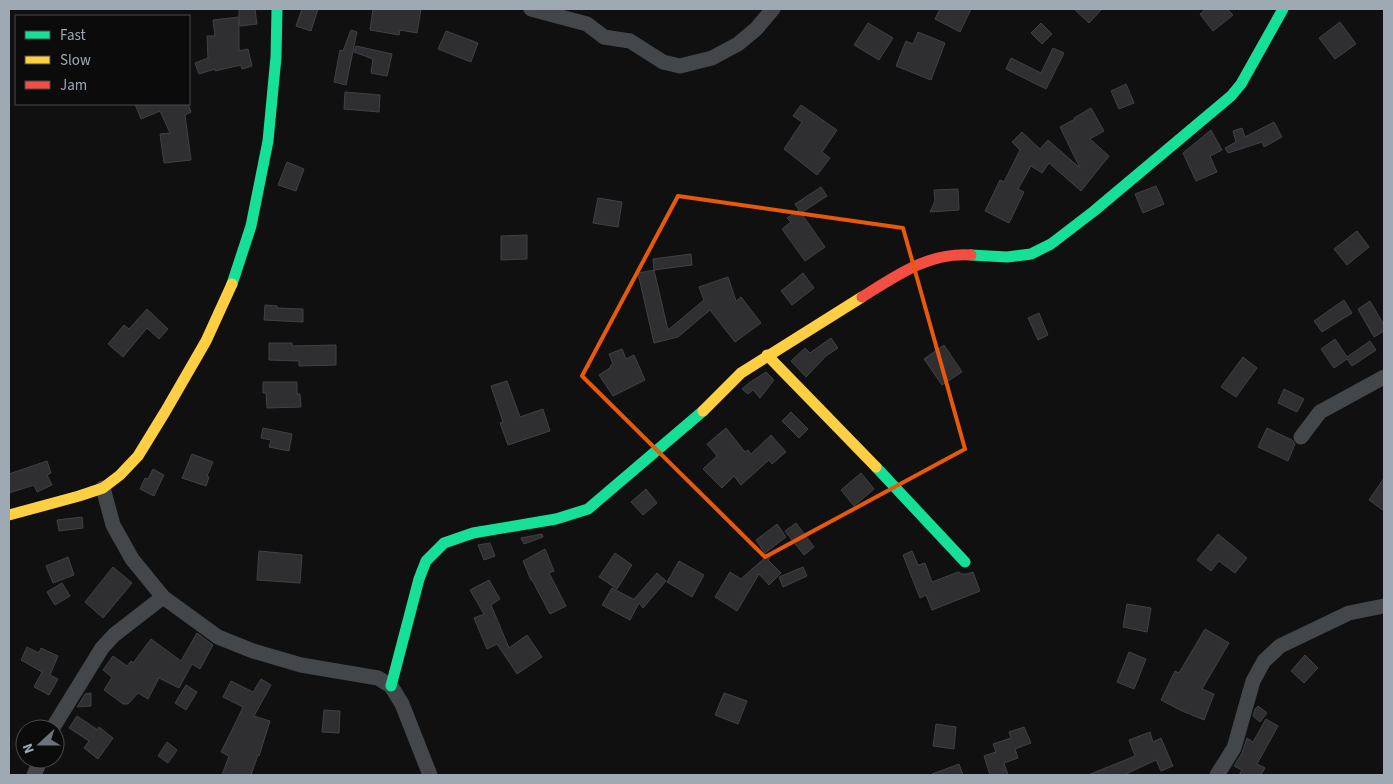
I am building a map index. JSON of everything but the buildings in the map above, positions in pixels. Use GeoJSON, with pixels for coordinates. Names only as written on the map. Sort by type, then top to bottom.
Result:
{"type":"FeatureCollection","features":[{"type":"Feature","properties":{"kind":"street"},"geometry":{"type":"LineString","coordinates":[[9,515],[103,488],[120,475],[138,456],[206,341],[233,282],[251,226],[268,141],[276,57],[277,9]]}},
{"type":"Feature","properties":{"kind":"street"},"geometry":{"type":"LineString","coordinates":[[531,9],[587,24],[604,37],[630,41],[663,62],[680,66],[712,58],[738,44],[756,29],[773,9]]}},
{"type":"Feature","properties":{"kind":"street"},"geometry":{"type":"LineString","coordinates":[[391,686],[419,579],[426,561],[444,543],[473,533],[556,519],[588,509],[698,417],[741,373],[904,271],[928,260],[959,254],[1007,257],[1031,254],[1051,244],[1094,211],[1231,96],[1242,84],[1283,9]]}},
{"type":"Feature","properties":{"kind":"street"},"geometry":{"type":"LineString","coordinates":[[767,355],[851,440],[965,562]]}},
{"type":"Feature","properties":{"kind":"street"},"geometry":{"type":"LineString","coordinates":[[1301,437],[1320,412],[1384,377]]}},
{"type":"Feature","properties":{"kind":"street"},"geometry":{"type":"LineString","coordinates":[[103,488],[114,525],[132,559],[163,597],[218,637],[253,651],[301,665],[378,678],[391,686],[402,704],[430,775]]}},
{"type":"Feature","properties":{"kind":"street"},"geometry":{"type":"LineString","coordinates":[[58,719],[102,648],[114,635],[163,597]]}},
{"type":"Feature","properties":{"kind":"street"},"geometry":{"type":"LineString","coordinates":[[1217,775],[1234,748],[1253,681],[1264,661],[1280,646],[1349,613],[1384,606]]}},
{"type":"Feature","properties":{"kind":"highlighted area"},"geometry":{"type":"Polygon","coordinates":[[[678,196],[903,228],[965,449],[765,557],[582,376],[678,196]]]}},
{"type":"Feature","properties":{"kind":"traffic: fast"},"geometry":{"type":"LineString","coordinates":[[232,284],[251,226],[268,141],[276,57],[277,9]]}},
{"type":"Feature","properties":{"kind":"traffic: fast"},"geometry":{"type":"LineString","coordinates":[[971,255],[1007,257],[1031,254],[1051,244],[1094,211],[1231,96],[1241,84],[1283,9]]}},
{"type":"Feature","properties":{"kind":"traffic: fast"},"geometry":{"type":"LineString","coordinates":[[391,686],[419,579],[426,561],[444,543],[473,533],[556,519],[588,509],[703,411]]}},
{"type":"Feature","properties":{"kind":"traffic: fast"},"geometry":{"type":"LineString","coordinates":[[876,467],[965,562]]}},
{"type":"Feature","properties":{"kind":"traffic: slow"},"geometry":{"type":"LineString","coordinates":[[9,515],[103,488],[120,475],[138,456],[165,412],[206,341],[232,284]]}},
{"type":"Feature","properties":{"kind":"traffic: slow"},"geometry":{"type":"LineString","coordinates":[[703,411],[741,373],[862,297]]}},
{"type":"Feature","properties":{"kind":"traffic: slow"},"geometry":{"type":"LineString","coordinates":[[767,355],[876,467]]}},
{"type":"Feature","properties":{"kind":"traffic: jam"},"geometry":{"type":"LineString","coordinates":[[862,297],[900,274],[927,261],[955,255],[971,255]]}}]}
